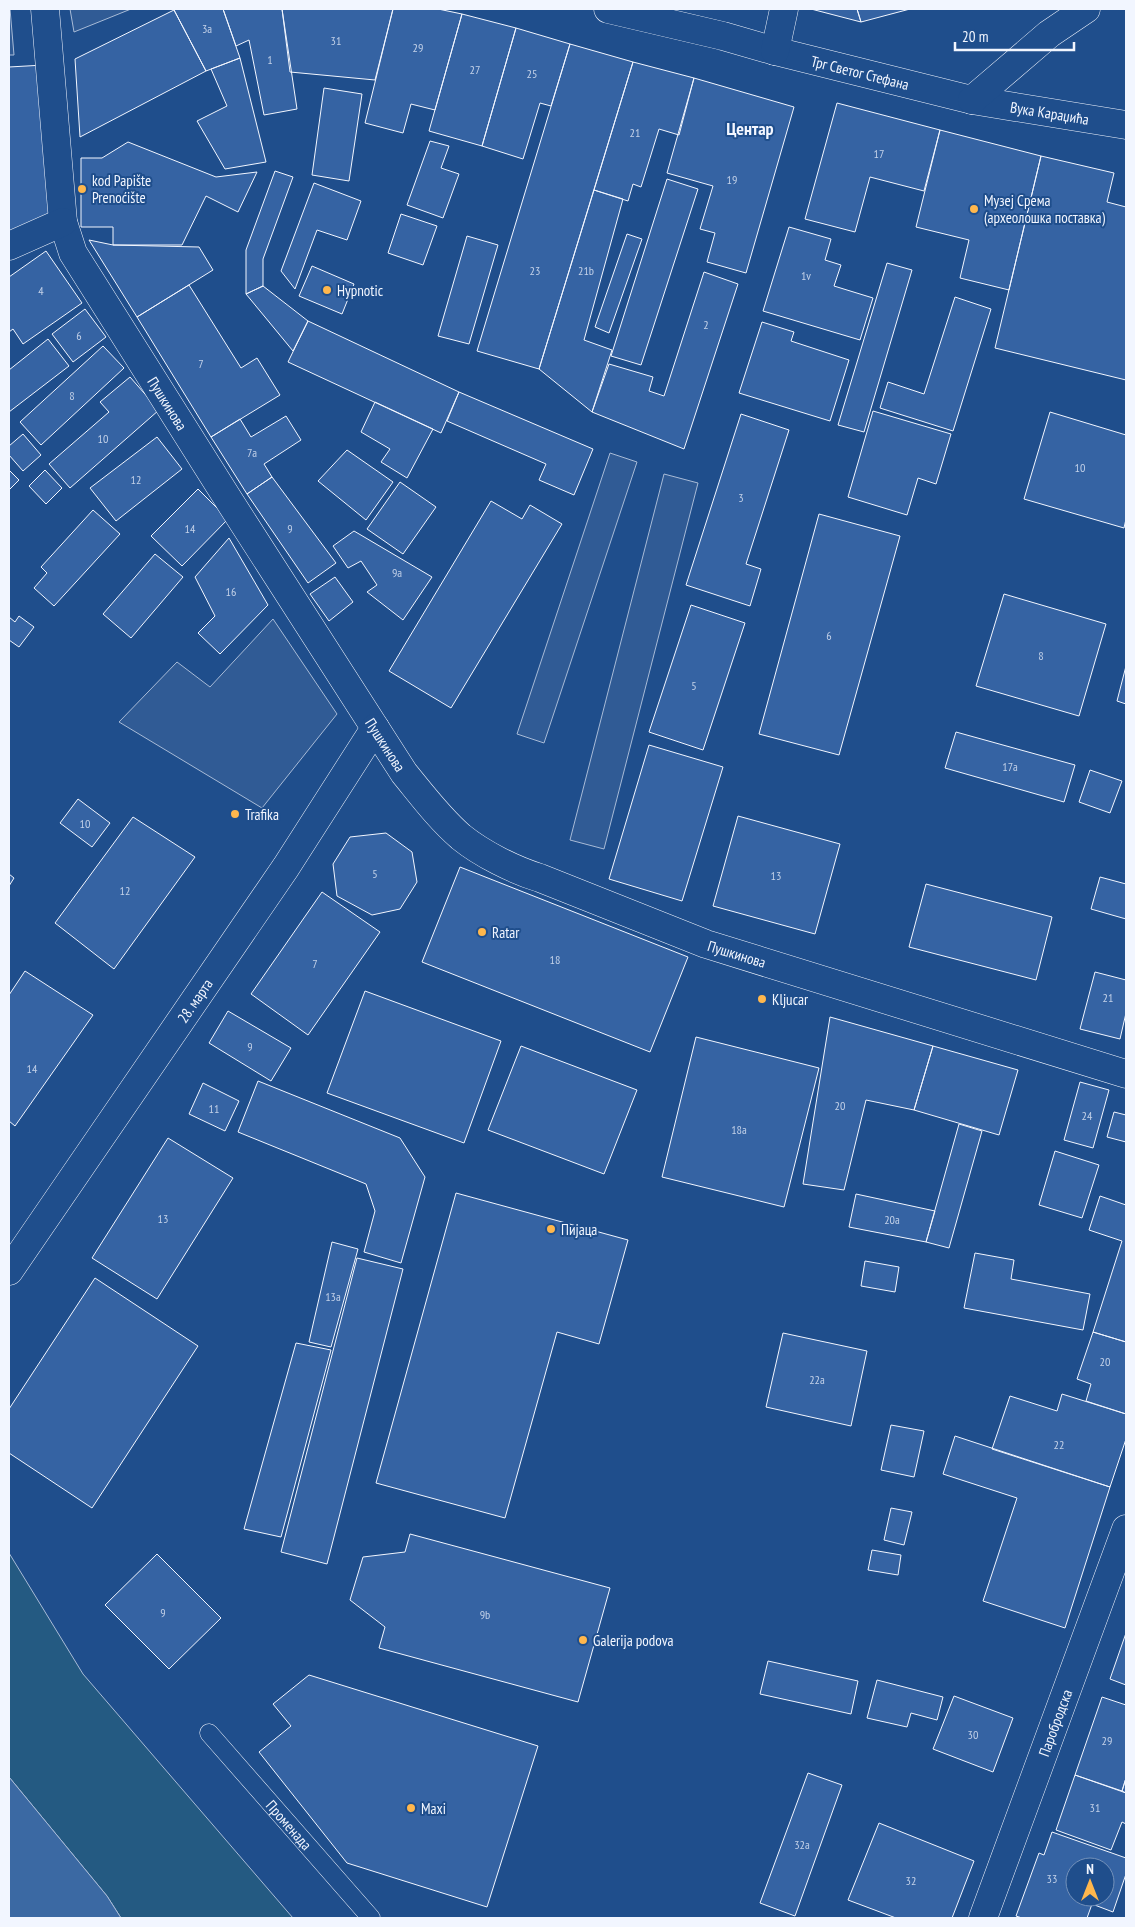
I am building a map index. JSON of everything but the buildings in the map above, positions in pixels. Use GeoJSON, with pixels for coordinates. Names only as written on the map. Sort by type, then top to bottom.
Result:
{"type":"FeatureCollection","features":[{"type":"Feature","properties":{"kind":"street","name":"Пушкинова"},"geometry":{"type":"LineString","coordinates":[[45,9],[63,222],[73,253],[404,773],[428,803],[462,837],[520,872],[540,878],[706,944],[1126,1074]]}},
{"type":"Feature","properties":{"kind":"street","name":"Трг Светог Стефана"},"geometry":{"type":"LineString","coordinates":[[608,9],[723,36],[775,51],[972,100]]}},
{"type":"Feature","properties":{"kind":"street"},"geometry":{"type":"LineString","coordinates":[[775,51],[784,9]]}},
{"type":"Feature","properties":{"kind":"street"},"geometry":{"type":"LineString","coordinates":[[972,100],[1049,34],[1086,9]]}},
{"type":"Feature","properties":{"kind":"street","name":"Вука Караџића"},"geometry":{"type":"LineString","coordinates":[[972,100],[1126,125]]}},
{"type":"Feature","properties":{"kind":"street"},"geometry":{"type":"LineString","coordinates":[[9,246],[63,222]]}},
{"type":"Feature","properties":{"kind":"street","name":"28. марта"},"geometry":{"type":"LineString","coordinates":[[9,1271],[286,867],[375,728]]}},
{"type":"Feature","properties":{"kind":"street","name":"Паробродска"},"geometry":{"type":"LineString","coordinates":[[983,1918],[1126,1529]]}},
{"type":"Feature","properties":{"kind":"lane","name":"Променада"},"geometry":{"type":"LineString","coordinates":[[209,1733],[371,1918]]}},
{"type":"Feature","properties":{"kind":"shaded area"},"geometry":{"type":"Polygon","coordinates":[[[10,9],[14,55],[9,55],[10,9]]]}},
{"type":"Feature","properties":{"kind":"shaded area"},"geometry":{"type":"Polygon","coordinates":[[[70,9],[131,9],[74,32],[70,9]]]}},
{"type":"Feature","properties":{"kind":"shaded area"},"geometry":{"type":"Polygon","coordinates":[[[610,453],[637,462],[544,743],[517,734],[610,453]]]}},
{"type":"Feature","properties":{"kind":"shaded area"},"geometry":{"type":"Polygon","coordinates":[[[664,474],[698,483],[604,849],[570,840],[664,474]]]}},
{"type":"Feature","properties":{"kind":"shaded area"},"geometry":{"type":"Polygon","coordinates":[[[273,619],[337,714],[262,808],[119,722],[177,662],[210,687],[273,619]]]}},
{"type":"Feature","properties":{"kind":"shaded area"},"geometry":{"type":"Polygon","coordinates":[[[9,1553],[83,1674],[293,1918],[121,1918],[107,1896],[9,1777],[9,1553]]]}},
{"type":"Feature","properties":{"kind":"shaded area"},"geometry":{"type":"Polygon","coordinates":[[[9,1777],[107,1896],[121,1918],[9,1918],[9,1777]]]}},
{"type":"Feature","properties":{"kind":"place","name":"kod Papište Prenoćište"},"geometry":{"type":"Point","coordinates":[82,189]}},
{"type":"Feature","properties":{"kind":"place","name":"Музеј Срема (археолошка поставка)"},"geometry":{"type":"Point","coordinates":[974,209]}},
{"type":"Feature","properties":{"kind":"place","name":"Hypnotic"},"geometry":{"type":"Point","coordinates":[327,290]}},
{"type":"Feature","properties":{"kind":"place","name":"Trafika"},"geometry":{"type":"Point","coordinates":[235,814]}},
{"type":"Feature","properties":{"kind":"place","name":"Ratar"},"geometry":{"type":"Point","coordinates":[482,932]}},
{"type":"Feature","properties":{"kind":"place","name":"Kljucar"},"geometry":{"type":"Point","coordinates":[762,999]}},
{"type":"Feature","properties":{"kind":"place","name":"Пијаца"},"geometry":{"type":"Point","coordinates":[551,1229]}},
{"type":"Feature","properties":{"kind":"place","name":"Galerija podova"},"geometry":{"type":"Point","coordinates":[583,1640]}},
{"type":"Feature","properties":{"kind":"place","name":"Maxi"},"geometry":{"type":"Point","coordinates":[411,1808]}},
{"type":"Feature","properties":{"kind":"district","name":"Центар"},"geometry":{"type":"Point","coordinates":[750,128]}}]}
